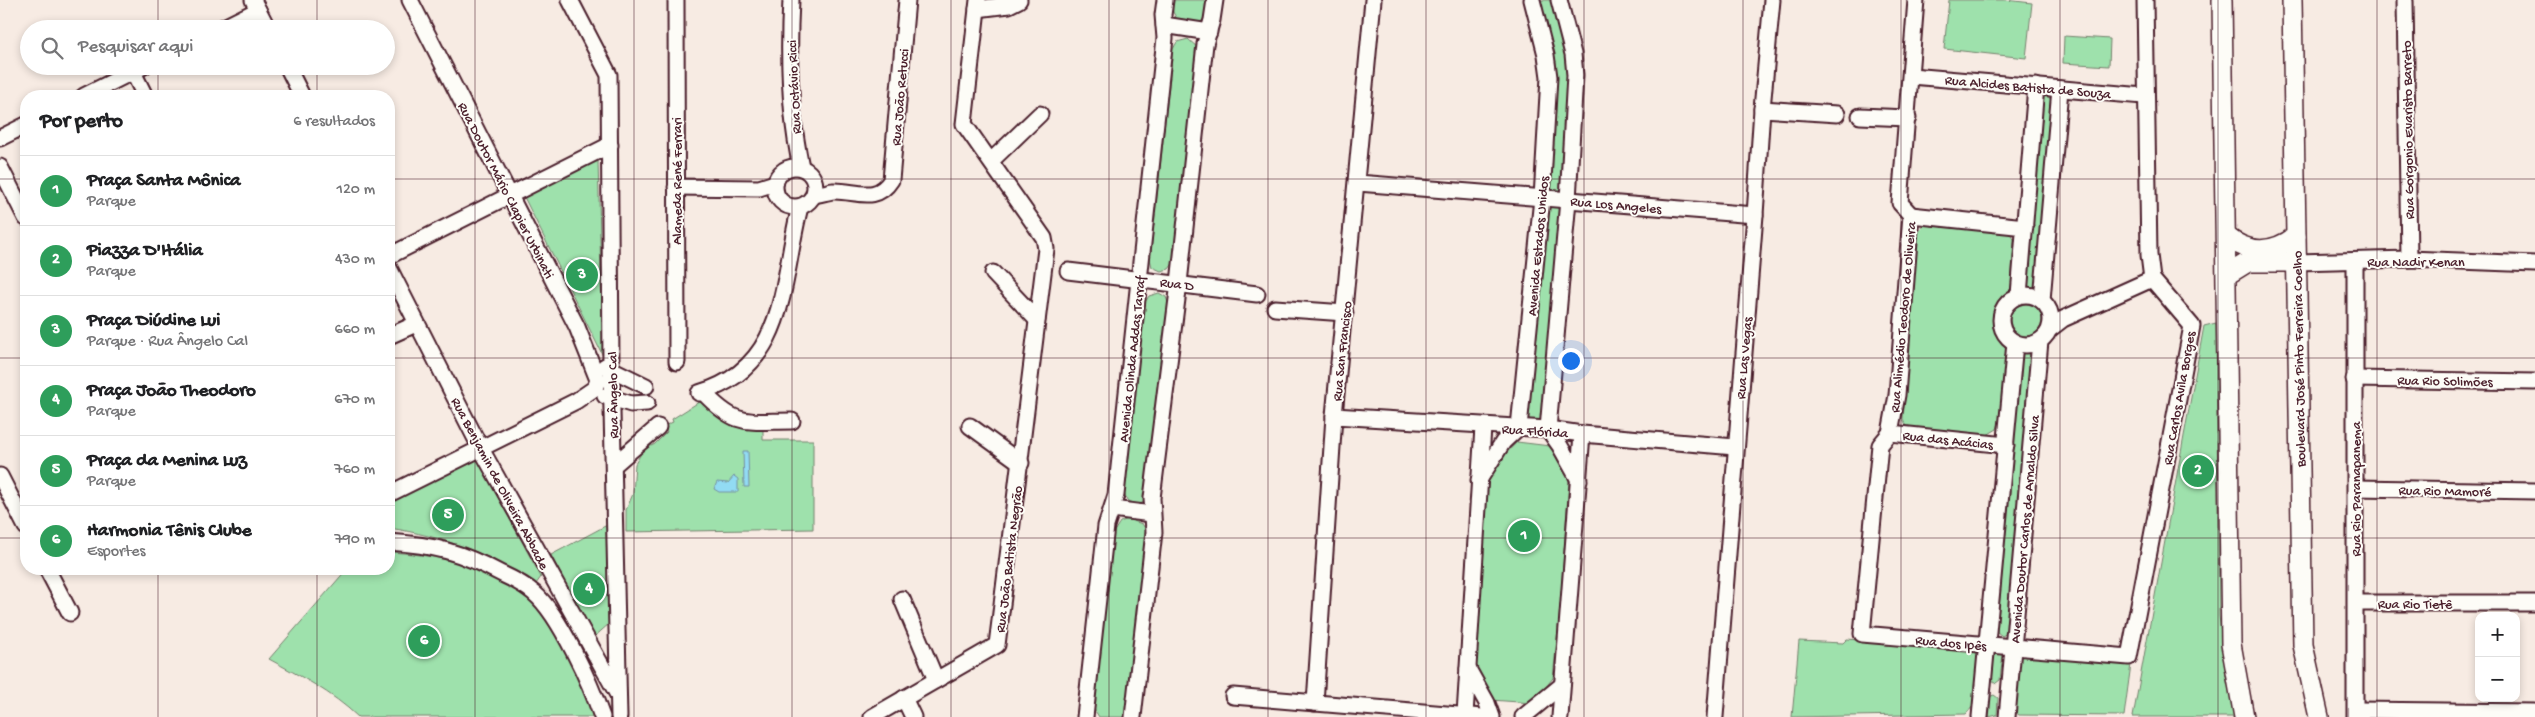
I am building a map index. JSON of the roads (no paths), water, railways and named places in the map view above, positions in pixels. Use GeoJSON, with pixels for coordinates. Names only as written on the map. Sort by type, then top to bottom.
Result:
{"type":"FeatureCollection","features":[{"type":"Feature","properties":{"kind":"main road"},"geometry":{"type":"LineString","coordinates":[[2222,0],[2231,644],[2244,717]]}},
{"type":"Feature","properties":{"kind":"main road","name":"Boulevard José Pinto Ferreira Coelho"},"geometry":{"type":"LineString","coordinates":[[2292,0],[2303,645],[2319,717]]}},
{"type":"Feature","properties":{"kind":"main road"},"geometry":{"type":"LineString","coordinates":[[2226,236],[2242,246],[2261,250],[2280,246],[2296,236]]}},
{"type":"Feature","properties":{"kind":"main road"},"geometry":{"type":"LineString","coordinates":[[2227,275],[2248,262],[2297,262]]}},
{"type":"Feature","properties":{"kind":"street","name":"Rua Doutor Mário Clapier Urbinati"},"geometry":{"type":"LineString","coordinates":[[410,0],[588,350],[597,375],[597,385],[576,401]]}},
{"type":"Feature","properties":{"kind":"street","name":"Rua Ângelo Cal"},"geometry":{"type":"LineString","coordinates":[[570,0],[609,75],[611,367],[619,717]]}},
{"type":"Feature","properties":{"kind":"street","name":"Alameda René Ferrari"},"geometry":{"type":"LineString","coordinates":[[676,0],[677,362]]}},
{"type":"Feature","properties":{"kind":"street","name":"Rua Octávio Ricci"},"geometry":{"type":"LineString","coordinates":[[791,0],[789,63],[796,143],[796,167]]}},
{"type":"Feature","properties":{"kind":"street","name":"Rua João Retucci"},"geometry":{"type":"LineString","coordinates":[[814,188],[869,195],[882,191],[891,180],[907,0]]}},
{"type":"Feature","properties":{"kind":"street","name":"Rua João Batista Negrão"},"geometry":{"type":"LineString","coordinates":[[872,717],[997,644],[1046,258],[1044,238],[964,124],[977,5],[1009,5],[1019,0]]}},
{"type":"Feature","properties":{"kind":"street","name":"Avenida Olinda Addas Tarraf"},"geometry":{"type":"LineString","coordinates":[[1085,717],[1106,526],[1116,495],[1165,38],[1165,0]]}},
{"type":"Feature","properties":{"kind":"street"},"geometry":{"type":"LineString","coordinates":[[1134,717],[1154,532],[1152,514],[1205,44],[1215,0]]}},
{"type":"Feature","properties":{"kind":"street","name":"Rua San Francisco"},"geometry":{"type":"LineString","coordinates":[[1315,703],[1334,416],[1358,183],[1373,0]]}},
{"type":"Feature","properties":{"kind":"street","name":"Avenida Estados Unidos"},"geometry":{"type":"LineString","coordinates":[[1519,427],[1542,198],[1549,77],[1546,56],[1532,0]]}},
{"type":"Feature","properties":{"kind":"street","name":"Avenida Estados Unidos"},"geometry":{"type":"LineString","coordinates":[[1548,429],[1568,200],[1575,75],[1573,54],[1559,0]]}},
{"type":"Feature","properties":{"kind":"street","name":"Rua Las Vegas"},"geometry":{"type":"LineString","coordinates":[[1715,717],[1772,0]]}},
{"type":"Feature","properties":{"kind":"street","name":"Rua Alimédio Teodoro de Oliveira"},"geometry":{"type":"LineString","coordinates":[[1862,634],[1880,445],[1890,433],[1896,395],[1911,215],[1900,203],[1916,0]]}},
{"type":"Feature","properties":{"kind":"street"},"geometry":{"type":"LineString","coordinates":[[2057,316],[2042,300],[2027,294],[2019,295],[2006,304],[2001,318],[2004,332],[2015,343],[2032,345],[2040,341],[2050,329],[2057,316],[2152,280],[2149,255],[2144,96],[2145,0]]}},
{"type":"Feature","properties":{"kind":"street","name":"Rua Gorgonio Evaristo Barreto"},"geometry":{"type":"LineString","coordinates":[[2405,0],[2409,259]]}},
{"type":"Feature","properties":{"kind":"street"},"geometry":{"type":"LineString","coordinates":[[234,20],[256,5],[264,20]]}},
{"type":"Feature","properties":{"kind":"street"},"geometry":{"type":"LineString","coordinates":[[1164,25],[1209,32]]}},
{"type":"Feature","properties":{"kind":"street"},"geometry":{"type":"LineString","coordinates":[[96,90],[126,75]]}},
{"type":"Feature","properties":{"kind":"street"},"geometry":{"type":"LineString","coordinates":[[140,75],[143,90]]}},
{"type":"Feature","properties":{"kind":"street"},"geometry":{"type":"LineString","coordinates":[[292,75],[299,90]]}},
{"type":"Feature","properties":{"kind":"street","name":"Rua Alcides Batista de Souza"},"geometry":{"type":"LineString","coordinates":[[1911,76],[2144,96]]}},
{"type":"Feature","properties":{"kind":"street"},"geometry":{"type":"LineString","coordinates":[[2019,295],[2036,86]]}},
{"type":"Feature","properties":{"kind":"street"},"geometry":{"type":"LineString","coordinates":[[2042,300],[2060,88]]}},
{"type":"Feature","properties":{"kind":"street"},"geometry":{"type":"LineString","coordinates":[[1762,109],[1837,114]]}},
{"type":"Feature","properties":{"kind":"street"},"geometry":{"type":"LineString","coordinates":[[991,161],[1040,114]]}},
{"type":"Feature","properties":{"kind":"street"},"geometry":{"type":"LineString","coordinates":[[1860,116],[1908,118]]}},
{"type":"Feature","properties":{"kind":"street"},"geometry":{"type":"LineString","coordinates":[[0,138],[20,128]]}},
{"type":"Feature","properties":{"kind":"street"},"geometry":{"type":"LineString","coordinates":[[395,253],[508,194],[610,145]]}},
{"type":"Feature","properties":{"kind":"street"},"geometry":{"type":"LineString","coordinates":[[0,167],[20,206]]}},
{"type":"Feature","properties":{"kind":"street"},"geometry":{"type":"LineString","coordinates":[[796,167],[810,172],[814,188],[808,202],[795,207],[781,202],[776,188],[781,172],[796,167]]}},
{"type":"Feature","properties":{"kind":"street","name":"Rua Los Angeles"},"geometry":{"type":"LineString","coordinates":[[1358,183],[1756,215]]}},
{"type":"Feature","properties":{"kind":"street"},"geometry":{"type":"LineString","coordinates":[[676,187],[776,188]]}},
{"type":"Feature","properties":{"kind":"street"},"geometry":{"type":"LineString","coordinates":[[792,421],[740,421],[718,408],[701,393],[725,384],[738,375],[760,352],[772,326],[788,278],[795,207]]}},
{"type":"Feature","properties":{"kind":"street"},"geometry":{"type":"LineString","coordinates":[[1911,215],[2025,226]]}},
{"type":"Feature","properties":{"kind":"street","name":"Rua Nadir Kenan"},"geometry":{"type":"LineString","coordinates":[[2297,262],[2409,259],[2535,264]]}},
{"type":"Feature","properties":{"kind":"street","name":"Rua Rio Paranapanema"},"geometry":{"type":"LineString","coordinates":[[2355,261],[2356,713]]}},
{"type":"Feature","properties":{"kind":"street","name":"Rua D"},"geometry":{"type":"LineString","coordinates":[[1068,271],[1179,283],[1256,294]]}},
{"type":"Feature","properties":{"kind":"street"},"geometry":{"type":"LineString","coordinates":[[993,273],[1037,320]]}},
{"type":"Feature","properties":{"kind":"street","name":"Rua Benjamin de Oliveira Abbade"},"geometry":{"type":"LineString","coordinates":[[395,280],[480,447],[618,696]]}},
{"type":"Feature","properties":{"kind":"street","name":"Rua Carlos Avila Borges"},"geometry":{"type":"LineString","coordinates":[[2129,657],[2192,326],[2152,280]]}},
{"type":"Feature","properties":{"kind":"street"},"geometry":{"type":"LineString","coordinates":[[1275,308],[1345,313]]}},
{"type":"Feature","properties":{"kind":"street"},"geometry":{"type":"LineString","coordinates":[[395,333],[416,324]]}},
{"type":"Feature","properties":{"kind":"street","name":"Avenida Doutor Carlos de Arnaldo Silva"},"geometry":{"type":"LineString","coordinates":[[2007,717],[2040,341]]}},
{"type":"Feature","properties":{"kind":"street","name":"Avenida Doutor Carlos de Arnaldo Silva"},"geometry":{"type":"LineString","coordinates":[[1980,717],[2015,343]]}},
{"type":"Feature","properties":{"kind":"street"},"geometry":{"type":"LineString","coordinates":[[588,350],[597,362],[611,367],[630,380],[646,386]]}},
{"type":"Feature","properties":{"kind":"street","name":"Rua Rio Solimões"},"geometry":{"type":"LineString","coordinates":[[2354,379],[2535,382]]}},
{"type":"Feature","properties":{"kind":"street"},"geometry":{"type":"LineString","coordinates":[[395,491],[480,447],[576,401],[599,396],[631,404],[647,403]]}},
{"type":"Feature","properties":{"kind":"street","name":"Rua Flórida"},"geometry":{"type":"LineString","coordinates":[[1334,416],[1483,427],[1548,429],[1582,434],[1736,447]]}},
{"type":"Feature","properties":{"kind":"street"},"geometry":{"type":"LineString","coordinates":[[970,426],[1021,462]]}},
{"type":"Feature","properties":{"kind":"street"},"geometry":{"type":"LineString","coordinates":[[614,465],[658,427]]}},
{"type":"Feature","properties":{"kind":"street"},"geometry":{"type":"LineString","coordinates":[[1465,715],[1483,427]]}},
{"type":"Feature","properties":{"kind":"street"},"geometry":{"type":"LineString","coordinates":[[1479,480],[1503,442],[1519,427]]}},
{"type":"Feature","properties":{"kind":"street"},"geometry":{"type":"LineString","coordinates":[[1548,429],[1560,446],[1578,480]]}},
{"type":"Feature","properties":{"kind":"street","name":"Rua das Acácias"},"geometry":{"type":"LineString","coordinates":[[1890,433],[2006,445]]}},
{"type":"Feature","properties":{"kind":"street"},"geometry":{"type":"LineString","coordinates":[[1560,717],[1582,434]]}},
{"type":"Feature","properties":{"kind":"street"},"geometry":{"type":"LineString","coordinates":[[0,476],[20,511]]}},
{"type":"Feature","properties":{"kind":"street","name":"Rua Rio Mamoré"},"geometry":{"type":"LineString","coordinates":[[2356,488],[2535,491]]}},
{"type":"Feature","properties":{"kind":"street"},"geometry":{"type":"LineString","coordinates":[[1112,509],[1152,514]]}},
{"type":"Feature","properties":{"kind":"street"},"geometry":{"type":"LineString","coordinates":[[395,543],[431,546],[456,552],[484,564],[533,592],[571,648],[596,698],[602,717]]}},
{"type":"Feature","properties":{"kind":"street"},"geometry":{"type":"LineString","coordinates":[[51,575],[70,613]]}},
{"type":"Feature","properties":{"kind":"street"},"geometry":{"type":"LineString","coordinates":[[533,592],[552,578]]}},
{"type":"Feature","properties":{"kind":"street"},"geometry":{"type":"LineString","coordinates":[[902,599],[936,680]]}},
{"type":"Feature","properties":{"kind":"street","name":"Rua Rio Tietê"},"geometry":{"type":"LineString","coordinates":[[2356,603],[2535,603]]}},
{"type":"Feature","properties":{"kind":"street","name":"Rua dos Ipês"},"geometry":{"type":"LineString","coordinates":[[1862,634],[2129,657]]}},
{"type":"Feature","properties":{"kind":"street"},"geometry":{"type":"LineString","coordinates":[[1468,669],[1487,703],[1492,717]]}},
{"type":"Feature","properties":{"kind":"street"},"geometry":{"type":"LineString","coordinates":[[1523,717],[1562,685]]}},
{"type":"Feature","properties":{"kind":"street"},"geometry":{"type":"LineString","coordinates":[[1983,688],[2009,690]]}},
{"type":"Feature","properties":{"kind":"street"},"geometry":{"type":"LineString","coordinates":[[1233,696],[1482,717]]}},
{"type":"Feature","properties":{"kind":"street"},"geometry":{"type":"LineString","coordinates":[[904,698],[913,717]]}},
{"type":"Feature","properties":{"kind":"street"},"geometry":{"type":"LineString","coordinates":[[2356,713],[2535,712]]}},
{"type":"Feature","properties":{"kind":"water"},"geometry":{"type":"Polygon","coordinates":[[[743,451],[748,451],[749,487],[744,487],[743,451]]]}},
{"type":"Feature","properties":{"kind":"water"},"geometry":{"type":"Polygon","coordinates":[[[734,476],[738,479],[738,492],[719,492],[714,489],[717,482],[728,483],[734,476]]]}},
{"type":"Feature","properties":{"kind":"place","name":"Praça Diúdine Lui"},"geometry":{"type":"Point","coordinates":[582,275]}},
{"type":"Feature","properties":{"kind":"place","name":"Piazza D'Itália"},"geometry":{"type":"Point","coordinates":[2198,471]}},
{"type":"Feature","properties":{"kind":"place","name":"Praça da Menina Luz"},"geometry":{"type":"Point","coordinates":[448,515]}},
{"type":"Feature","properties":{"kind":"place","name":"Praça Santa Mônica"},"geometry":{"type":"Point","coordinates":[1524,536]}},
{"type":"Feature","properties":{"kind":"place","name":"Praça João Theodoro"},"geometry":{"type":"Point","coordinates":[589,589]}},
{"type":"Feature","properties":{"kind":"place","name":"Harmonia Tênis Clube"},"geometry":{"type":"Point","coordinates":[424,641]}}]}
